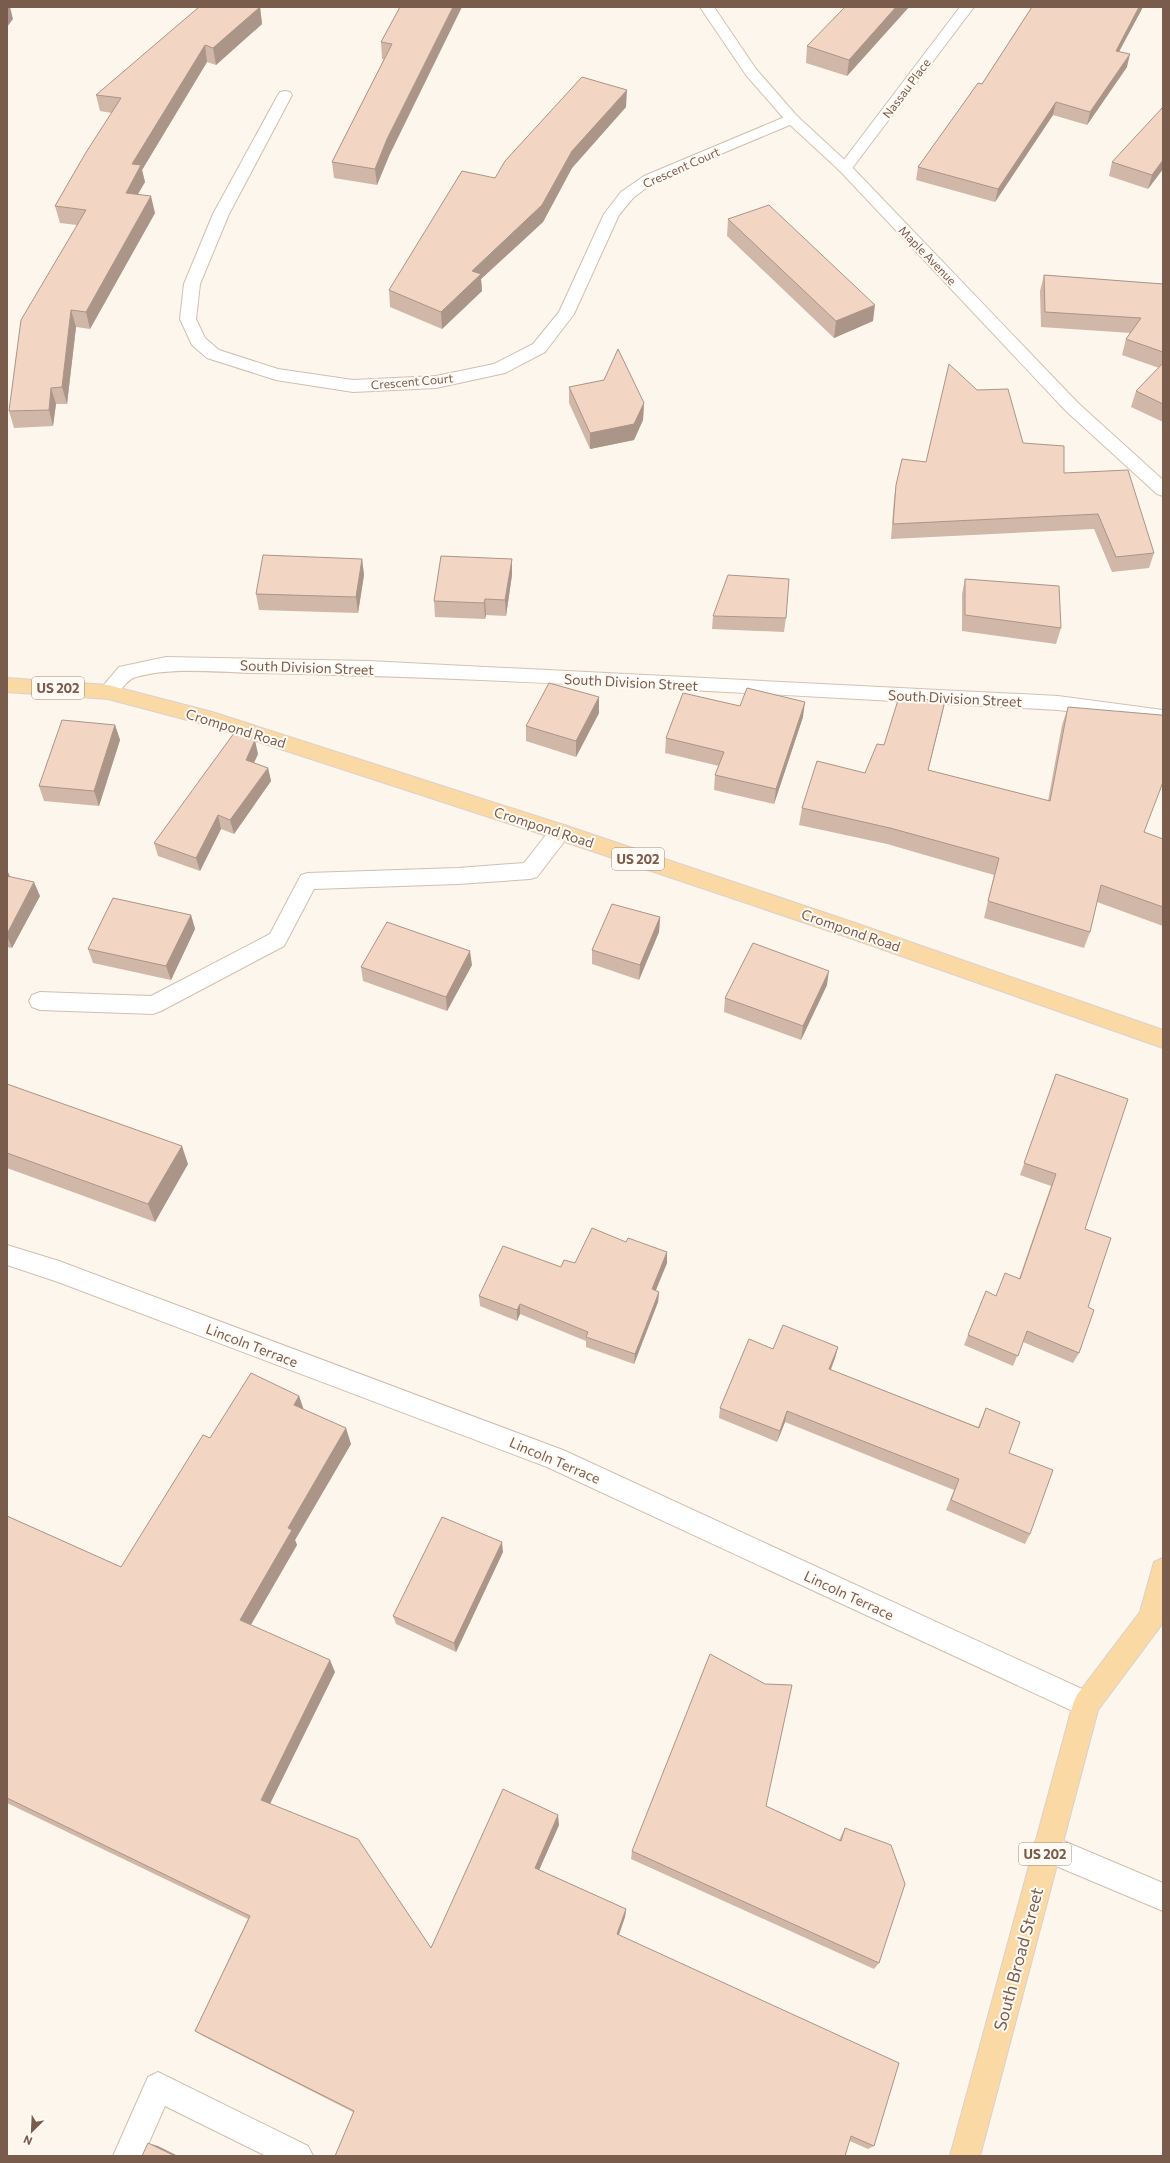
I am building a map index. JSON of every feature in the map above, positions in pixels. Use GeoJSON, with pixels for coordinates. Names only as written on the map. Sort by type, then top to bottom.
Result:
{"type":"FeatureCollection","features":[{"type":"Feature","properties":{"kind":"main road","name":"Crompond Road"},"geometry":{"type":"LineString","coordinates":[[7,685],[108,692],[212,719],[560,832],[857,932],[1163,1039]]}},
{"type":"Feature","properties":{"kind":"main road","name":"South Broad Street"},"geometry":{"type":"LineString","coordinates":[[965,2156],[1086,1704],[1151,1618],[1163,1570]]}},
{"type":"Feature","properties":{"kind":"street","name":"Maple Avenue"},"geometry":{"type":"LineString","coordinates":[[707,7],[751,72],[792,119],[845,168],[1072,407],[1163,490]]}},
{"type":"Feature","properties":{"kind":"street","name":"Nassau Place"},"geometry":{"type":"LineString","coordinates":[[845,168],[967,7]]}},
{"type":"Feature","properties":{"kind":"street","name":"Crescent Court"},"geometry":{"type":"LineString","coordinates":[[286,95],[222,214],[192,284],[188,319],[198,341],[213,354],[276,374],[353,386],[436,382],[500,370],[539,348],[566,314],[612,214],[627,195],[649,179],[792,119]]}},
{"type":"Feature","properties":{"kind":"street","name":"South Division Street"},"geometry":{"type":"LineString","coordinates":[[108,692],[126,672],[166,664],[254,665],[368,668],[1058,703],[1163,717]]}},
{"type":"Feature","properties":{"kind":"street"},"geometry":{"type":"LineString","coordinates":[[40,1001],[153,1004],[277,940],[308,880],[530,871],[560,832]]}},
{"type":"Feature","properties":{"kind":"street","name":"Lincoln Terrace"},"geometry":{"type":"LineString","coordinates":[[7,1255],[59,1272],[554,1458],[1086,1704]]}},
{"type":"Feature","properties":{"kind":"street"},"geometry":{"type":"LineString","coordinates":[[1047,1848],[1163,1897]]}},
{"type":"Feature","properties":{"kind":"street"},"geometry":{"type":"LineString","coordinates":[[128,2156],[158,2087],[298,2156]]}},
{"type":"Feature","properties":{"kind":"building"},"geometry":{"type":"Polygon","coordinates":[[[199,7],[260,7],[213,48],[205,45],[132,164],[141,165],[126,193],[151,196],[86,312],[71,310],[62,387],[51,388],[49,410],[9,411],[21,320],[86,210],[55,206],[85,154],[121,98],[96,95],[199,7]]]}},
{"type":"Feature","properties":{"kind":"building"},"geometry":{"type":"Polygon","coordinates":[[[400,7],[453,7],[387,139],[375,169],[332,162],[392,44],[381,42],[400,7]]]}},
{"type":"Feature","properties":{"kind":"building"},"geometry":{"type":"Polygon","coordinates":[[[845,7],[896,7],[849,60],[807,46],[845,7]]]}},
{"type":"Feature","properties":{"kind":"building"},"geometry":{"type":"Polygon","coordinates":[[[1032,7],[1139,7],[1116,51],[1130,54],[1090,112],[1056,102],[998,189],[918,167],[978,83],[982,84],[1032,7]]]}},
{"type":"Feature","properties":{"kind":"building"},"geometry":{"type":"Polygon","coordinates":[[[582,77],[627,90],[572,151],[542,205],[472,271],[481,274],[441,312],[389,290],[462,171],[495,178],[505,161],[582,77]]]}},
{"type":"Feature","properties":{"kind":"building"},"geometry":{"type":"Polygon","coordinates":[[[1163,107],[1163,160],[1152,175],[1112,162],[1163,107]]]}},
{"type":"Feature","properties":{"kind":"building"},"geometry":{"type":"Polygon","coordinates":[[[769,205],[875,305],[836,321],[728,219],[769,205]]]}},
{"type":"Feature","properties":{"kind":"building"},"geometry":{"type":"Polygon","coordinates":[[[1044,275],[1163,284],[1163,352],[1126,339],[1141,318],[1045,312],[1044,275]]]}},
{"type":"Feature","properties":{"kind":"building"},"geometry":{"type":"Polygon","coordinates":[[[618,349],[644,403],[634,424],[590,433],[569,387],[604,380],[618,349]]]}},
{"type":"Feature","properties":{"kind":"building"},"geometry":{"type":"Polygon","coordinates":[[[1163,363],[1163,404],[1136,391],[1163,363]]]}},
{"type":"Feature","properties":{"kind":"building"},"geometry":{"type":"Polygon","coordinates":[[[949,364],[977,390],[1008,389],[1023,443],[1064,446],[1064,473],[1128,470],[1154,553],[1116,557],[1098,514],[893,524],[896,485],[902,459],[926,462],[949,364]]]}},
{"type":"Feature","properties":{"kind":"building"},"geometry":{"type":"Polygon","coordinates":[[[263,555],[362,559],[356,597],[256,594],[263,555]]]}},
{"type":"Feature","properties":{"kind":"building"},"geometry":{"type":"Polygon","coordinates":[[[441,556],[512,559],[505,600],[485,599],[484,603],[434,601],[441,556]]]}},
{"type":"Feature","properties":{"kind":"building"},"geometry":{"type":"Polygon","coordinates":[[[728,575],[789,579],[786,618],[713,616],[728,575]]]}},
{"type":"Feature","properties":{"kind":"building"},"geometry":{"type":"Polygon","coordinates":[[[965,579],[1059,586],[1061,628],[965,615],[965,579]]]}},
{"type":"Feature","properties":{"kind":"building"},"geometry":{"type":"Polygon","coordinates":[[[549,683],[599,697],[576,741],[526,726],[549,683]]]}},
{"type":"Feature","properties":{"kind":"building"},"geometry":{"type":"Polygon","coordinates":[[[747,688],[805,702],[776,789],[715,775],[724,752],[666,738],[683,693],[740,706],[747,688]]]}},
{"type":"Feature","properties":{"kind":"building"},"geometry":{"type":"Polygon","coordinates":[[[899,697],[945,701],[928,770],[1050,801],[1068,707],[1163,716],[1163,782],[1144,832],[1163,839],[1163,907],[1101,885],[1090,932],[988,901],[999,858],[890,828],[802,808],[817,761],[865,773],[877,744],[884,745],[899,697]]]}},
{"type":"Feature","properties":{"kind":"building"},"geometry":{"type":"Polygon","coordinates":[[[62,720],[115,725],[94,791],[39,786],[62,720]]]}},
{"type":"Feature","properties":{"kind":"building"},"geometry":{"type":"Polygon","coordinates":[[[237,729],[255,740],[246,760],[268,768],[230,820],[218,815],[196,858],[154,843],[237,729]]]}},
{"type":"Feature","properties":{"kind":"building"},"geometry":{"type":"Polygon","coordinates":[[[7,876],[34,882],[7,934],[7,876]]]}},
{"type":"Feature","properties":{"kind":"building"},"geometry":{"type":"Polygon","coordinates":[[[113,898],[191,915],[166,966],[88,949],[113,898]]]}},
{"type":"Feature","properties":{"kind":"building"},"geometry":{"type":"Polygon","coordinates":[[[612,904],[660,917],[640,965],[592,950],[612,904]]]}},
{"type":"Feature","properties":{"kind":"building"},"geometry":{"type":"Polygon","coordinates":[[[387,922],[470,951],[446,997],[361,967],[387,922]]]}},
{"type":"Feature","properties":{"kind":"building"},"geometry":{"type":"Polygon","coordinates":[[[753,943],[829,971],[803,1026],[725,998],[753,943]]]}},
{"type":"Feature","properties":{"kind":"building"},"geometry":{"type":"Polygon","coordinates":[[[1056,1074],[1128,1099],[1085,1229],[1111,1238],[1088,1307],[1094,1310],[1079,1353],[1027,1331],[1018,1356],[968,1335],[986,1291],[996,1296],[1005,1273],[1020,1279],[1056,1174],[1024,1163],[1056,1074]]]}},
{"type":"Feature","properties":{"kind":"building"},"geometry":{"type":"Polygon","coordinates":[[[7,1084],[182,1146],[148,1204],[7,1153],[7,1084]]]}},
{"type":"Feature","properties":{"kind":"building"},"geometry":{"type":"Polygon","coordinates":[[[592,1228],[626,1242],[628,1238],[667,1252],[652,1289],[659,1292],[635,1354],[586,1337],[588,1332],[520,1304],[517,1310],[479,1296],[503,1246],[561,1267],[564,1260],[575,1263],[592,1228]]]}},
{"type":"Feature","properties":{"kind":"building"},"geometry":{"type":"Polygon","coordinates":[[[783,1325],[838,1347],[829,1369],[979,1428],[986,1408],[1020,1422],[1009,1453],[1053,1470],[1030,1534],[951,1500],[959,1479],[787,1411],[780,1431],[720,1408],[749,1339],[773,1349],[783,1325]]]}},
{"type":"Feature","properties":{"kind":"building"},"geometry":{"type":"Polygon","coordinates":[[[251,1373],[299,1396],[294,1405],[346,1428],[288,1528],[292,1530],[240,1620],[330,1660],[261,1800],[358,1839],[431,1948],[503,1789],[558,1815],[535,1868],[626,1909],[617,1934],[899,2063],[874,2146],[851,2136],[845,2156],[335,2156],[354,2111],[195,2031],[250,1916],[7,1798],[7,1516],[121,1567],[203,1435],[210,1438],[251,1373]]]}},
{"type":"Feature","properties":{"kind":"building"},"geometry":{"type":"Polygon","coordinates":[[[442,1517],[502,1542],[454,1643],[393,1616],[442,1517]]]}},
{"type":"Feature","properties":{"kind":"building"},"geometry":{"type":"Polygon","coordinates":[[[710,1654],[765,1684],[792,1685],[766,1806],[841,1841],[845,1828],[891,1845],[905,1884],[879,1963],[632,1851],[710,1654]]]}},
{"type":"Feature","properties":{"kind":"building"},"geometry":{"type":"Polygon","coordinates":[[[148,2143],[175,2156],[142,2156],[148,2143]]]}}]}
